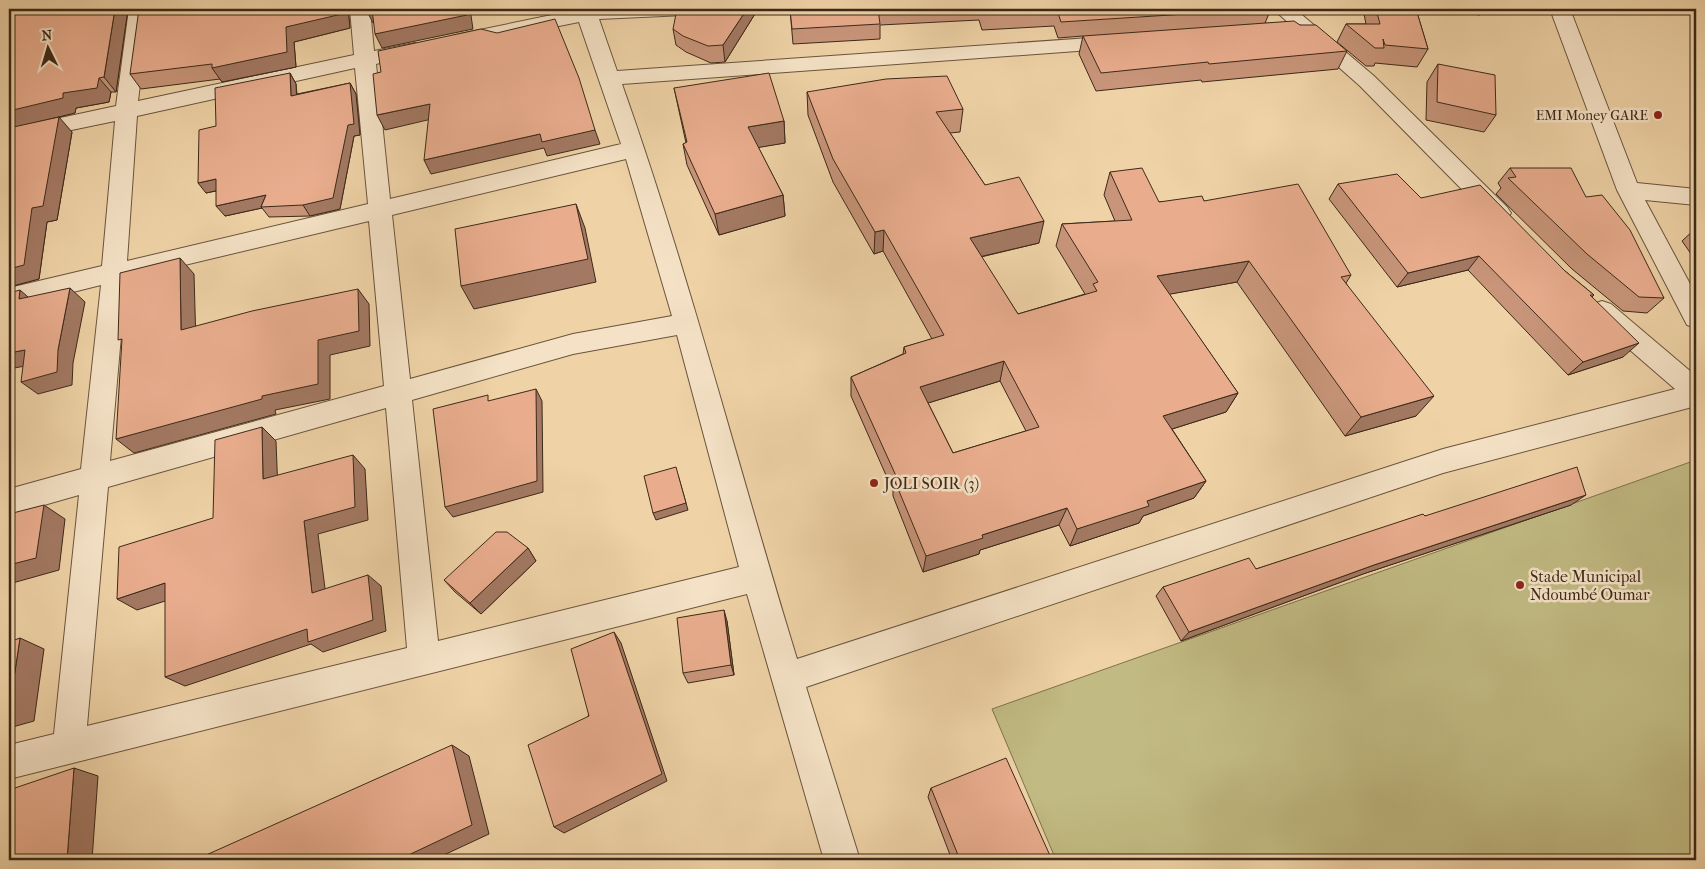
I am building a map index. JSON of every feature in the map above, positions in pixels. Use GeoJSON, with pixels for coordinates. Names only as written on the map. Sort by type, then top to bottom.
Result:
{"type":"FeatureCollection","features":[{"type":"Feature","properties":{"kind":"street"},"geometry":{"type":"LineString","coordinates":[[69,747],[114,274],[126,112],[139,9]]}},
{"type":"Feature","properties":{"kind":"street"},"geometry":{"type":"LineString","coordinates":[[360,9],[424,660]]}},
{"type":"Feature","properties":{"kind":"street"},"geometry":{"type":"LineString","coordinates":[[9,136],[437,45],[586,11],[685,9]]}},
{"type":"Feature","properties":{"kind":"street"},"geometry":{"type":"LineString","coordinates":[[1283,9],[1367,81],[1513,228]]}},
{"type":"Feature","properties":{"kind":"street"},"geometry":{"type":"LineString","coordinates":[[1560,9],[1628,190],[1696,318]]}},
{"type":"Feature","properties":{"kind":"street"},"geometry":{"type":"LineString","coordinates":[[586,11],[634,149],[687,323],[786,678],[842,860]]}},
{"type":"Feature","properties":{"kind":"street"},"geometry":{"type":"LineString","coordinates":[[1277,31],[1306,29]]}},
{"type":"Feature","properties":{"kind":"street"},"geometry":{"type":"LineString","coordinates":[[609,78],[1137,41]]}},
{"type":"Feature","properties":{"kind":"street"},"geometry":{"type":"LineString","coordinates":[[9,298],[634,149]]}},
{"type":"Feature","properties":{"kind":"street"},"geometry":{"type":"LineString","coordinates":[[1628,190],[1696,197]]}},
{"type":"Feature","properties":{"kind":"street"},"geometry":{"type":"LineString","coordinates":[[1584,296],[1696,393]]}},
{"type":"Feature","properties":{"kind":"street"},"geometry":{"type":"LineString","coordinates":[[9,502],[573,344],[687,323]]}},
{"type":"Feature","properties":{"kind":"street"},"geometry":{"type":"LineString","coordinates":[[786,678],[1443,461],[1696,393]]}},
{"type":"Feature","properties":{"kind":"street"},"geometry":{"type":"LineString","coordinates":[[9,762],[757,577]]}},
{"type":"Feature","properties":{"kind":"shaded area","name":"Stade Municipal Ndoumbé Oumar"},"geometry":{"type":"Polygon","coordinates":[[[1696,460],[1696,860],[1056,860],[992,709],[1696,460]]]}},
{"type":"Feature","properties":{"kind":"building"},"geometry":{"type":"Polygon","coordinates":[[[9,9],[115,9],[104,77],[99,78],[97,88],[63,93],[63,98],[9,111],[9,9]]]}},
{"type":"Feature","properties":{"kind":"building"},"geometry":{"type":"Polygon","coordinates":[[[139,9],[342,9],[342,14],[286,27],[287,52],[212,68],[212,64],[130,74],[139,9]]]}},
{"type":"Feature","properties":{"kind":"building"},"geometry":{"type":"Polygon","coordinates":[[[372,9],[467,9],[467,15],[375,34],[372,9]]]}},
{"type":"Feature","properties":{"kind":"building"},"geometry":{"type":"Polygon","coordinates":[[[677,9],[747,9],[723,45],[708,46],[683,36],[673,29],[677,9]]]}},
{"type":"Feature","properties":{"kind":"building"},"geometry":{"type":"Polygon","coordinates":[[[790,9],[878,9],[880,24],[792,29],[790,9]]]}},
{"type":"Feature","properties":{"kind":"building"},"geometry":{"type":"Polygon","coordinates":[[[982,9],[1264,9],[1061,22],[1057,10],[984,14],[982,9]]]}},
{"type":"Feature","properties":{"kind":"building"},"geometry":{"type":"Polygon","coordinates":[[[1376,9],[1416,9],[1428,49],[1385,45],[1383,39],[1384,48],[1375,48],[1346,24],[1380,24],[1376,9]]]}},
{"type":"Feature","properties":{"kind":"building"},"geometry":{"type":"Polygon","coordinates":[[[555,19],[579,78],[595,130],[542,142],[540,134],[424,160],[430,104],[377,115],[373,74],[381,72],[378,51],[481,29],[497,33],[555,19]]]}},
{"type":"Feature","properties":{"kind":"building"},"geometry":{"type":"Polygon","coordinates":[[[1294,21],[1300,25],[1316,25],[1347,51],[1101,73],[1083,36],[1294,21]]]}},
{"type":"Feature","properties":{"kind":"building"},"geometry":{"type":"Polygon","coordinates":[[[1438,64],[1495,75],[1496,115],[1437,102],[1438,64]]]}},
{"type":"Feature","properties":{"kind":"building"},"geometry":{"type":"Polygon","coordinates":[[[290,73],[291,96],[350,83],[354,124],[348,125],[333,198],[303,205],[261,207],[266,195],[216,206],[216,179],[198,183],[199,130],[216,126],[215,88],[290,73]]]}},
{"type":"Feature","properties":{"kind":"building"},"geometry":{"type":"Polygon","coordinates":[[[769,73],[784,121],[748,127],[783,195],[715,214],[683,144],[687,142],[674,88],[769,73]]]}},
{"type":"Feature","properties":{"kind":"building"},"geometry":{"type":"Polygon","coordinates":[[[947,76],[963,109],[936,112],[985,185],[1019,177],[1044,221],[970,238],[1018,314],[1097,291],[1093,284],[1098,282],[1062,224],[1132,220],[1110,172],[1142,168],[1159,202],[1202,196],[1204,201],[1298,184],[1351,275],[1341,277],[1434,396],[1361,417],[1249,261],[1157,276],[1238,393],[1163,416],[1206,481],[1147,501],[1149,506],[1077,529],[1067,508],[982,535],[983,538],[926,556],[894,479],[897,478],[851,377],[906,353],[904,347],[944,335],[884,230],[875,232],[833,159],[807,92],[886,79],[947,76]],[[1004,361],[920,387],[953,453],[1039,427],[1004,361]]]}},
{"type":"Feature","properties":{"kind":"building"},"geometry":{"type":"Polygon","coordinates":[[[59,117],[43,206],[32,208],[24,265],[9,269],[9,128],[59,117]]]}},
{"type":"Feature","properties":{"kind":"building"},"geometry":{"type":"Polygon","coordinates":[[[1510,168],[1571,168],[1586,197],[1602,195],[1630,230],[1664,298],[1639,297],[1587,254],[1508,178],[1516,177],[1510,168]]]}},
{"type":"Feature","properties":{"kind":"building"},"geometry":{"type":"Polygon","coordinates":[[[1397,174],[1421,198],[1480,185],[1565,271],[1594,295],[1590,295],[1639,343],[1583,362],[1479,256],[1408,273],[1338,184],[1397,174]]]}},
{"type":"Feature","properties":{"kind":"building"},"geometry":{"type":"Polygon","coordinates":[[[576,204],[588,259],[461,286],[455,229],[576,204]]]}},
{"type":"Feature","properties":{"kind":"building"},"geometry":{"type":"Polygon","coordinates":[[[180,258],[181,330],[252,311],[358,289],[359,331],[318,340],[318,384],[262,396],[262,399],[116,439],[122,339],[118,340],[120,273],[180,258]]]}},
{"type":"Feature","properties":{"kind":"building"},"geometry":{"type":"Polygon","coordinates":[[[70,288],[58,350],[57,372],[21,382],[25,350],[9,353],[9,293],[20,290],[19,299],[70,288]]]}},
{"type":"Feature","properties":{"kind":"building"},"geometry":{"type":"Polygon","coordinates":[[[536,389],[537,481],[445,507],[433,409],[488,395],[488,401],[536,389]]]}},
{"type":"Feature","properties":{"kind":"building"},"geometry":{"type":"Polygon","coordinates":[[[262,427],[263,479],[353,455],[355,507],[304,521],[312,593],[368,575],[373,620],[308,642],[307,629],[165,677],[165,583],[117,599],[119,547],[213,518],[215,440],[262,427]]]}},
{"type":"Feature","properties":{"kind":"building"},"geometry":{"type":"Polygon","coordinates":[[[676,467],[686,503],[653,513],[644,476],[676,467]]]}},
{"type":"Feature","properties":{"kind":"building"},"geometry":{"type":"Polygon","coordinates":[[[1577,467],[1586,495],[1374,565],[1189,632],[1163,587],[1249,558],[1256,569],[1423,514],[1425,516],[1577,467]]]}},
{"type":"Feature","properties":{"kind":"building"},"geometry":{"type":"Polygon","coordinates":[[[44,505],[36,558],[9,565],[9,514],[44,505]]]}},
{"type":"Feature","properties":{"kind":"building"},"geometry":{"type":"Polygon","coordinates":[[[496,532],[507,532],[528,548],[470,603],[444,580],[496,532]]]}},
{"type":"Feature","properties":{"kind":"building"},"geometry":{"type":"Polygon","coordinates":[[[724,610],[731,665],[683,673],[677,618],[724,610]]]}},
{"type":"Feature","properties":{"kind":"building"},"geometry":{"type":"Polygon","coordinates":[[[614,632],[662,774],[554,827],[528,745],[589,716],[571,649],[614,632]]]}},
{"type":"Feature","properties":{"kind":"building"},"geometry":{"type":"Polygon","coordinates":[[[20,638],[9,711],[9,642],[20,638]]]}},
{"type":"Feature","properties":{"kind":"building"},"geometry":{"type":"Polygon","coordinates":[[[452,745],[472,825],[398,860],[195,860],[452,745]]]}},
{"type":"Feature","properties":{"kind":"building"},"geometry":{"type":"Polygon","coordinates":[[[1006,758],[1052,860],[960,860],[931,788],[1006,758]]]}},
{"type":"Feature","properties":{"kind":"building"},"geometry":{"type":"Polygon","coordinates":[[[74,768],[67,860],[9,860],[9,790],[74,768]]]}},
{"type":"Feature","properties":{"kind":"place","name":"EMI Money GARE"},"geometry":{"type":"Point","coordinates":[1658,115]}},
{"type":"Feature","properties":{"kind":"place","name":"JOLI SOIR (3)"},"geometry":{"type":"Point","coordinates":[874,483]}},
{"type":"Feature","properties":{"kind":"place","name":"Stade Municipal Ndoumbé Oumar"},"geometry":{"type":"Point","coordinates":[1520,585]}}]}
